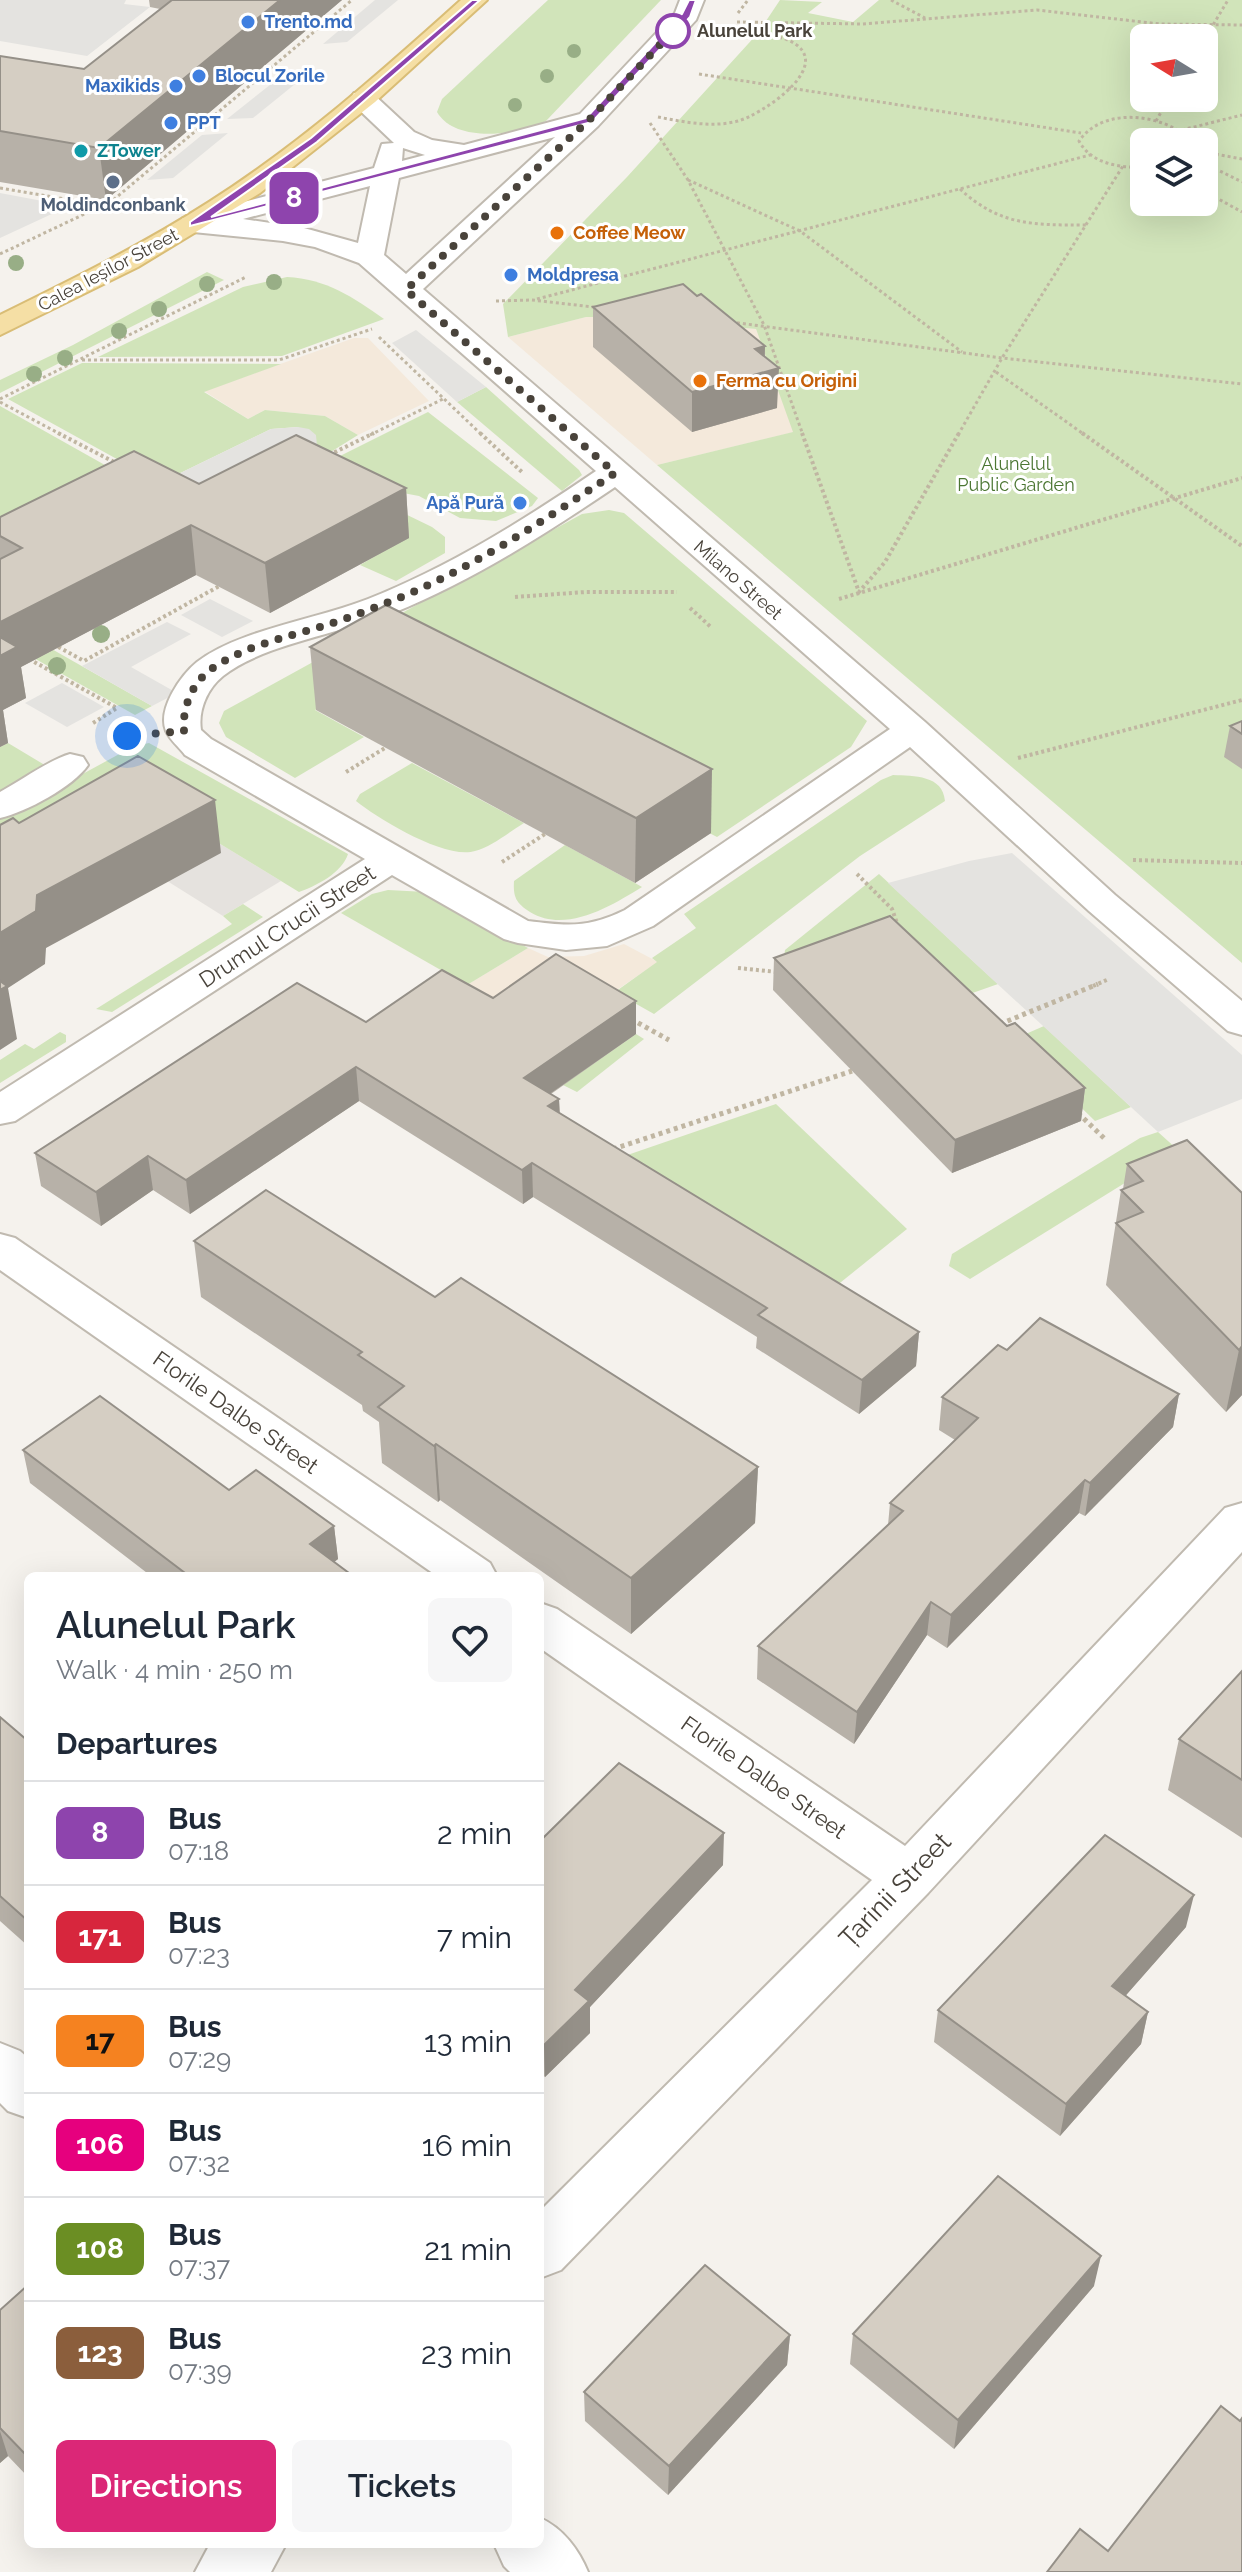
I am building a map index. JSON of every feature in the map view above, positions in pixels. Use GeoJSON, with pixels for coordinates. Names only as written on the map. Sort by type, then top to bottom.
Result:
{"type":"FeatureCollection","features":[{"type":"Feature","properties":{"kind":"main road","name":"Calea Ieșilor Street"},"geometry":{"type":"LineString","coordinates":[[0,326],[88,283],[193,224],[297,153],[475,0]]}},
{"type":"Feature","properties":{"kind":"street"},"geometry":{"type":"LineString","coordinates":[[406,290],[589,120],[687,15],[692,0]]}},
{"type":"Feature","properties":{"kind":"street"},"geometry":{"type":"LineString","coordinates":[[363,99],[395,134],[422,148],[484,149]]}},
{"type":"Feature","properties":{"kind":"street"},"geometry":{"type":"LineString","coordinates":[[193,224],[589,120]]}},
{"type":"Feature","properties":{"kind":"street"},"geometry":{"type":"LineString","coordinates":[[369,257],[395,134]]}},
{"type":"Feature","properties":{"kind":"street","name":"Milano Street"},"geometry":{"type":"LineString","coordinates":[[193,224],[291,232],[340,245],[369,257],[1242,1022]]}},
{"type":"Feature","properties":{"kind":"street"},"geometry":{"type":"LineString","coordinates":[[391,859],[198,747],[184,731],[183,722],[183,713],[195,687],[210,670],[238,653],[393,601],[498,548],[615,473]]}},
{"type":"Feature","properties":{"kind":"street","name":"Drumul Crucii Street"},"geometry":{"type":"LineString","coordinates":[[0,1111],[391,859],[518,931],[566,938],[607,934],[639,918],[912,730]]}},
{"type":"Feature","properties":{"kind":"street"},"geometry":{"type":"LineString","coordinates":[[0,807],[62,773],[70,765]]}},
{"type":"Feature","properties":{"kind":"street","name":"Florile Dalbe Street"},"geometry":{"type":"LineString","coordinates":[[0,1249],[467,1572]]}},
{"type":"Feature","properties":{"kind":"street","name":"Țarinii Street"},"geometry":{"type":"LineString","coordinates":[[544,2247],[909,1877],[1242,1521]]}},
{"type":"Feature","properties":{"kind":"street","name":"Florile Dalbe Street"},"geometry":{"type":"LineString","coordinates":[[544,1625],[909,1877]]}},
{"type":"Feature","properties":{"kind":"street"},"geometry":{"type":"LineString","coordinates":[[0,2068],[24,2089]]}},
{"type":"Feature","properties":{"kind":"street"},"geometry":{"type":"LineString","coordinates":[[227,2572],[250,2548]]}},
{"type":"Feature","properties":{"kind":"street"},"geometry":{"type":"LineString","coordinates":[[530,2548],[556,2572]]}},
{"type":"Feature","properties":{"kind":"path"},"geometry":{"type":"LineString","coordinates":[[0,254],[102,206],[200,130],[352,0]]}},
{"type":"Feature","properties":{"kind":"path"},"geometry":{"type":"LineString","coordinates":[[891,0],[925,19]]}},
{"type":"Feature","properties":{"kind":"path"},"geometry":{"type":"LineString","coordinates":[[1214,24],[1228,0]]}},
{"type":"Feature","properties":{"kind":"path"},"geometry":{"type":"LineString","coordinates":[[729,22],[863,24],[1037,10],[1160,24]]}},
{"type":"Feature","properties":{"kind":"path"},"geometry":{"type":"LineString","coordinates":[[1218,25],[1242,25]]}},
{"type":"Feature","properties":{"kind":"path"},"geometry":{"type":"LineString","coordinates":[[657,117],[706,124],[738,121],[765,110],[790,87],[807,61],[800,48],[780,39],[721,32]]}},
{"type":"Feature","properties":{"kind":"path"},"geometry":{"type":"LineString","coordinates":[[686,71],[1081,133],[1109,120],[1156,121],[1175,128]]}},
{"type":"Feature","properties":{"kind":"path"},"geometry":{"type":"LineString","coordinates":[[1156,121],[1161,112]]}},
{"type":"Feature","properties":{"kind":"path"},"geometry":{"type":"LineString","coordinates":[[645,115],[688,180],[764,325],[859,592]]}},
{"type":"Feature","properties":{"kind":"path"},"geometry":{"type":"LineString","coordinates":[[1189,128],[1242,115]]}},
{"type":"Feature","properties":{"kind":"path"},"geometry":{"type":"LineString","coordinates":[[1081,133],[1081,148],[1090,155],[1130,167]]}},
{"type":"Feature","properties":{"kind":"path"},"geometry":{"type":"LineString","coordinates":[[532,300],[1090,155]]}},
{"type":"Feature","properties":{"kind":"path"},"geometry":{"type":"LineString","coordinates":[[1218,155],[1242,159]]}},
{"type":"Feature","properties":{"kind":"path"},"geometry":{"type":"LineString","coordinates":[[859,592],[885,562],[1002,358],[1123,166]]}},
{"type":"Feature","properties":{"kind":"path"},"geometry":{"type":"LineString","coordinates":[[1218,170],[1242,182]]}},
{"type":"Feature","properties":{"kind":"path"},"geometry":{"type":"LineString","coordinates":[[688,180],[800,231],[963,352]]}},
{"type":"Feature","properties":{"kind":"path"},"geometry":{"type":"LineString","coordinates":[[0,188],[102,206]]}},
{"type":"Feature","properties":{"kind":"path"},"geometry":{"type":"LineString","coordinates":[[960,189],[983,211],[996,218],[1029,224],[1087,225]]}},
{"type":"Feature","properties":{"kind":"path"},"geometry":{"type":"LineString","coordinates":[[1218,199],[1242,212]]}},
{"type":"Feature","properties":{"kind":"path"},"geometry":{"type":"LineString","coordinates":[[0,401],[252,275]]}},
{"type":"Feature","properties":{"kind":"path"},"geometry":{"type":"LineString","coordinates":[[490,301],[532,300],[609,308]]}},
{"type":"Feature","properties":{"kind":"path"},"geometry":{"type":"LineString","coordinates":[[717,320],[1002,358],[1242,384]]}},
{"type":"Feature","properties":{"kind":"path"},"geometry":{"type":"LineString","coordinates":[[78,360],[279,360],[384,325]]}},
{"type":"Feature","properties":{"kind":"path"},"geometry":{"type":"LineString","coordinates":[[372,329],[545,493],[573,502]]}},
{"type":"Feature","properties":{"kind":"path"},"geometry":{"type":"LineString","coordinates":[[996,372],[1242,546]]}},
{"type":"Feature","properties":{"kind":"path"},"geometry":{"type":"LineString","coordinates":[[321,464],[330,454],[443,399]]}},
{"type":"Feature","properties":{"kind":"path"},"geometry":{"type":"LineString","coordinates":[[0,401],[127,469]]}},
{"type":"Feature","properties":{"kind":"path"},"geometry":{"type":"LineString","coordinates":[[833,600],[1242,478]]}},
{"type":"Feature","properties":{"kind":"path"},"geometry":{"type":"LineString","coordinates":[[48,641],[84,661],[228,581]]}},
{"type":"Feature","properties":{"kind":"path"},"geometry":{"type":"LineString","coordinates":[[510,597],[586,592],[750,590]]}},
{"type":"Feature","properties":{"kind":"path"},"geometry":{"type":"LineString","coordinates":[[26,657],[117,708],[91,725]]}},
{"type":"Feature","properties":{"kind":"path"},"geometry":{"type":"LineString","coordinates":[[1004,762],[1242,700]]}},
{"type":"Feature","properties":{"kind":"path"},"geometry":{"type":"LineString","coordinates":[[339,776],[385,748]]}},
{"type":"Feature","properties":{"kind":"path"},"geometry":{"type":"LineString","coordinates":[[497,865],[545,834]]}},
{"type":"Feature","properties":{"kind":"path"},"geometry":{"type":"LineString","coordinates":[[1125,859],[1242,863]]}},
{"type":"Feature","properties":{"kind":"path"},"geometry":{"type":"LineString","coordinates":[[857,874],[892,909],[900,928],[892,935]]}},
{"type":"Feature","properties":{"kind":"path"},"geometry":{"type":"LineString","coordinates":[[991,1028],[1165,956]]}},
{"type":"Feature","properties":{"kind":"path"},"geometry":{"type":"LineString","coordinates":[[738,968],[781,972]]}},
{"type":"Feature","properties":{"kind":"path"},"geometry":{"type":"LineString","coordinates":[[627,1017],[669,1040]]}},
{"type":"Feature","properties":{"kind":"path"},"geometry":{"type":"LineString","coordinates":[[610,1150],[852,1071]]}},
{"type":"Feature","properties":{"kind":"path"},"geometry":{"type":"LineString","coordinates":[[1075,1109],[1106,1140]]}},
{"type":"Feature","properties":{"kind":"shaded area"},"geometry":{"type":"Polygon","coordinates":[[[0,0],[126,0],[124,4],[150,7],[87,56],[0,41],[0,0]]]}},
{"type":"Feature","properties":{"kind":"shaded area"},"geometry":{"type":"Polygon","coordinates":[[[375,0],[398,0],[347,42],[323,44],[375,0]]]}},
{"type":"Feature","properties":{"kind":"shaded area"},"geometry":{"type":"Polygon","coordinates":[[[305,76],[253,118],[227,119],[280,77],[305,76]]]}},
{"type":"Feature","properties":{"kind":"shaded area"},"geometry":{"type":"Polygon","coordinates":[[[228,133],[173,178],[147,180],[202,135],[228,133]]]}},
{"type":"Feature","properties":{"kind":"shaded area"},"geometry":{"type":"Polygon","coordinates":[[[0,193],[69,206],[0,238],[0,193]]]}},
{"type":"Feature","properties":{"kind":"shaded area"},"geometry":{"type":"Polygon","coordinates":[[[586,317],[756,329],[794,432],[657,465],[508,337],[586,317]]]}},
{"type":"Feature","properties":{"kind":"shaded area"},"geometry":{"type":"Polygon","coordinates":[[[416,330],[486,387],[457,402],[392,343],[416,330]]]}},
{"type":"Feature","properties":{"kind":"shaded area"},"geometry":{"type":"Polygon","coordinates":[[[354,338],[368,338],[429,401],[358,435],[325,416],[265,410],[248,419],[204,391],[354,338]]]}},
{"type":"Feature","properties":{"kind":"shaded area"},"geometry":{"type":"Polygon","coordinates":[[[271,429],[309,429],[316,435],[317,446],[191,491],[168,479],[271,429]]]}},
{"type":"Feature","properties":{"kind":"shaded area"},"geometry":{"type":"Polygon","coordinates":[[[210,599],[253,621],[222,637],[181,615],[210,599]]]}},
{"type":"Feature","properties":{"kind":"shaded area"},"geometry":{"type":"Polygon","coordinates":[[[167,622],[191,634],[131,667],[177,693],[152,706],[82,666],[167,622]]]}},
{"type":"Feature","properties":{"kind":"shaded area"},"geometry":{"type":"Polygon","coordinates":[[[62,683],[104,707],[67,727],[25,703],[62,683]]]}},
{"type":"Feature","properties":{"kind":"shaded area"},"geometry":{"type":"Polygon","coordinates":[[[148,800],[281,881],[223,916],[89,832],[148,800]]]}},
{"type":"Feature","properties":{"kind":"shaded area"},"geometry":{"type":"Polygon","coordinates":[[[1012,853],[1242,1055],[1242,1099],[1158,1132],[888,883],[1012,853]]]}},
{"type":"Feature","properties":{"kind":"shaded area"},"geometry":{"type":"Polygon","coordinates":[[[624,944],[658,962],[552,1034],[467,985],[528,948],[548,957],[584,956],[624,944]]]}},
{"type":"Feature","properties":{"kind":"green space"},"geometry":{"type":"Polygon","coordinates":[[[548,0],[661,0],[546,121],[520,130],[488,134],[458,129],[446,122],[437,112],[442,99],[548,0]]]}},
{"type":"Feature","properties":{"kind":"green space","name":"Alunelul Public Garden"},"geometry":{"type":"Polygon","coordinates":[[[780,0],[822,2],[808,13],[853,22],[879,0],[1242,0],[1242,963],[657,465],[793,432],[756,329],[586,317],[508,337],[503,304],[627,177],[758,33],[780,0]]]}},
{"type":"Feature","properties":{"kind":"green space"},"geometry":{"type":"Polygon","coordinates":[[[207,272],[224,280],[0,393],[0,380],[73,345],[207,272]]]}},
{"type":"Feature","properties":{"kind":"green space"},"geometry":{"type":"Polygon","coordinates":[[[287,277],[327,285],[384,319],[282,356],[98,357],[243,287],[287,277]]]}},
{"type":"Feature","properties":{"kind":"green space"},"geometry":{"type":"Polygon","coordinates":[[[82,363],[281,364],[204,392],[248,419],[265,410],[325,416],[358,435],[321,458],[298,427],[271,429],[168,479],[144,474],[8,399],[82,363]]]}},
{"type":"Feature","properties":{"kind":"green space"},"geometry":{"type":"Polygon","coordinates":[[[486,387],[582,475],[562,491],[457,402],[486,387]]]}},
{"type":"Feature","properties":{"kind":"green space"},"geometry":{"type":"Polygon","coordinates":[[[0,406],[144,487],[0,569],[0,406]]]}},
{"type":"Feature","properties":{"kind":"green space"},"geometry":{"type":"Polygon","coordinates":[[[428,412],[538,498],[532,506],[496,521],[460,518],[419,496],[387,490],[330,461],[428,412]]]}},
{"type":"Feature","properties":{"kind":"green space"},"geometry":{"type":"Polygon","coordinates":[[[329,477],[432,527],[445,537],[445,553],[396,581],[360,565],[408,537],[329,477]]]}},
{"type":"Feature","properties":{"kind":"green space"},"geometry":{"type":"Polygon","coordinates":[[[609,510],[624,513],[867,721],[851,747],[717,837],[390,667],[315,710],[364,737],[295,778],[226,737],[219,723],[224,711],[582,514],[609,510]]]}},
{"type":"Feature","properties":{"kind":"green space"},"geometry":{"type":"Polygon","coordinates":[[[6,623],[152,706],[135,715],[0,639],[6,623]]]}},
{"type":"Feature","properties":{"kind":"green space"},"geometry":{"type":"Polygon","coordinates":[[[8,743],[48,767],[0,793],[0,747],[8,743]]]}},
{"type":"Feature","properties":{"kind":"green space"},"geometry":{"type":"Polygon","coordinates":[[[149,743],[348,854],[345,861],[328,878],[299,892],[148,800],[0,861],[0,819],[134,746],[149,743]]]}},
{"type":"Feature","properties":{"kind":"green space"},"geometry":{"type":"Polygon","coordinates":[[[412,763],[524,823],[487,846],[462,852],[447,850],[413,836],[356,801],[360,794],[412,763]]]}},
{"type":"Feature","properties":{"kind":"green space"},"geometry":{"type":"Polygon","coordinates":[[[893,775],[933,782],[943,792],[945,801],[860,856],[654,1014],[615,992],[657,962],[652,958],[696,928],[684,914],[881,780],[893,775]]]}},
{"type":"Feature","properties":{"kind":"green space"},"geometry":{"type":"Polygon","coordinates":[[[565,845],[642,887],[602,909],[573,919],[544,918],[530,912],[516,899],[514,881],[565,845]]]}},
{"type":"Feature","properties":{"kind":"green space"},"geometry":{"type":"Polygon","coordinates":[[[879,874],[998,984],[964,996],[784,957],[785,950],[879,874]]]}},
{"type":"Feature","properties":{"kind":"green space"},"geometry":{"type":"Polygon","coordinates":[[[388,890],[426,892],[528,948],[467,985],[341,913],[372,894],[388,890]]]}},
{"type":"Feature","properties":{"kind":"green space"},"geometry":{"type":"Polygon","coordinates":[[[243,904],[263,917],[112,1012],[96,1009],[232,924],[223,916],[243,904]]]}},
{"type":"Feature","properties":{"kind":"green space"},"geometry":{"type":"Polygon","coordinates":[[[1044,1026],[1131,1107],[1095,1121],[1012,1040],[1044,1026]]]}},
{"type":"Feature","properties":{"kind":"green space"},"geometry":{"type":"Polygon","coordinates":[[[60,1032],[66,1035],[66,1042],[0,1083],[0,1060],[25,1044],[34,1049],[60,1032]]]}},
{"type":"Feature","properties":{"kind":"green space"},"geometry":{"type":"Polygon","coordinates":[[[636,1034],[644,1039],[577,1092],[563,1085],[636,1034]]]}},
{"type":"Feature","properties":{"kind":"green space"},"geometry":{"type":"Polygon","coordinates":[[[776,1104],[907,1229],[815,1303],[610,1161],[776,1104]]]}},
{"type":"Feature","properties":{"kind":"green space"},"geometry":{"type":"Polygon","coordinates":[[[1158,1132],[1178,1150],[970,1279],[949,1266],[952,1254],[1140,1138],[1158,1132]]]}},
{"type":"Feature","properties":{"kind":"building"},"geometry":{"type":"Polygon","coordinates":[[[172,0],[280,0],[99,148],[0,131],[0,56],[84,69],[172,0]]]}},
{"type":"Feature","properties":{"kind":"building"},"geometry":{"type":"Polygon","coordinates":[[[683,284],[697,296],[701,294],[765,346],[755,349],[779,368],[692,392],[593,307],[683,284]]]}},
{"type":"Feature","properties":{"kind":"building"},"geometry":{"type":"Polygon","coordinates":[[[296,435],[406,488],[265,563],[191,525],[0,622],[0,559],[22,548],[0,536],[0,517],[134,451],[199,484],[296,435]]]}},
{"type":"Feature","properties":{"kind":"building"},"geometry":{"type":"Polygon","coordinates":[[[386,605],[712,769],[636,818],[310,647],[386,605]]]}},
{"type":"Feature","properties":{"kind":"building"},"geometry":{"type":"Polygon","coordinates":[[[0,637],[17,647],[0,656],[0,637]]]}},
{"type":"Feature","properties":{"kind":"building"},"geometry":{"type":"Polygon","coordinates":[[[1242,721],[1242,734],[1230,726],[1242,721]]]}},
{"type":"Feature","properties":{"kind":"building"},"geometry":{"type":"Polygon","coordinates":[[[138,756],[215,800],[37,895],[36,911],[0,933],[0,825],[13,818],[19,823],[138,756]]]}},
{"type":"Feature","properties":{"kind":"building"},"geometry":{"type":"Polygon","coordinates":[[[890,916],[1007,1026],[1015,1023],[1085,1088],[955,1140],[774,958],[890,916]]]}},
{"type":"Feature","properties":{"kind":"building"},"geometry":{"type":"Polygon","coordinates":[[[556,954],[636,1001],[524,1078],[559,1099],[548,1106],[919,1332],[862,1380],[758,1315],[767,1308],[532,1163],[522,1170],[356,1067],[186,1180],[148,1156],[96,1192],[35,1153],[297,983],[366,1022],[442,970],[493,998],[556,954]]]}},
{"type":"Feature","properties":{"kind":"building"},"geometry":{"type":"Polygon","coordinates":[[[1187,1140],[1242,1193],[1242,1346],[1239,1350],[1116,1223],[1143,1212],[1121,1190],[1143,1181],[1127,1164],[1187,1140]]]}},
{"type":"Feature","properties":{"kind":"building"},"geometry":{"type":"Polygon","coordinates":[[[266,1190],[435,1297],[461,1278],[758,1467],[631,1578],[378,1407],[404,1386],[358,1355],[362,1352],[194,1241],[266,1190]]]}},
{"type":"Feature","properties":{"kind":"building"},"geometry":{"type":"Polygon","coordinates":[[[1040,1318],[1179,1394],[1090,1483],[1085,1480],[951,1615],[931,1602],[857,1712],[758,1646],[903,1511],[890,1503],[978,1418],[942,1397],[998,1345],[1007,1350],[1040,1318]]]}},
{"type":"Feature","properties":{"kind":"building"},"geometry":{"type":"Polygon","coordinates":[[[100,1396],[229,1490],[256,1470],[334,1526],[310,1544],[348,1572],[184,1572],[23,1450],[100,1396]]]}},
{"type":"Feature","properties":{"kind":"building"},"geometry":{"type":"Polygon","coordinates":[[[1242,1671],[1242,1780],[1179,1739],[1242,1671]]]}},
{"type":"Feature","properties":{"kind":"building"},"geometry":{"type":"Polygon","coordinates":[[[0,1717],[24,1738],[24,1917],[0,1896],[0,1717]]]}},
{"type":"Feature","properties":{"kind":"building"},"geometry":{"type":"Polygon","coordinates":[[[619,1763],[724,1833],[575,1990],[589,2001],[544,2045],[544,1837],[619,1763]]]}},
{"type":"Feature","properties":{"kind":"building"},"geometry":{"type":"Polygon","coordinates":[[[1105,1835],[1194,1895],[1112,1986],[1148,2012],[1066,2104],[938,2010],[1105,1835]]]}},
{"type":"Feature","properties":{"kind":"building"},"geometry":{"type":"Polygon","coordinates":[[[998,2176],[1101,2256],[958,2420],[853,2334],[998,2176]]]}},
{"type":"Feature","properties":{"kind":"building"},"geometry":{"type":"Polygon","coordinates":[[[705,2265],[790,2335],[669,2466],[584,2392],[705,2265]]]}},
{"type":"Feature","properties":{"kind":"building"},"geometry":{"type":"Polygon","coordinates":[[[24,2289],[24,2453],[0,2428],[0,2310],[24,2289]]]}},
{"type":"Feature","properties":{"kind":"building"},"geometry":{"type":"Polygon","coordinates":[[[1221,2406],[1240,2421],[1242,2418],[1242,2572],[1047,2572],[1080,2529],[1108,2551],[1221,2406]]]}},
{"type":"Feature","properties":{"kind":"bus line","name":"8"},"geometry":{"type":"LineString","coordinates":[[475,0],[314,140],[193,224],[589,120],[687,15],[692,0]]}},
{"type":"Feature","properties":{"kind":"place","name":"Trento.md"},"geometry":{"type":"Point","coordinates":[248,22]}},
{"type":"Feature","properties":{"kind":"place","name":"Alunelul Park"},"geometry":{"type":"Point","coordinates":[673,31]}},
{"type":"Feature","properties":{"kind":"place","name":"Blocul Zorile"},"geometry":{"type":"Point","coordinates":[199,76]}},
{"type":"Feature","properties":{"kind":"place","name":"Maxikids"},"geometry":{"type":"Point","coordinates":[176,86]}},
{"type":"Feature","properties":{"kind":"place","name":"PPT"},"geometry":{"type":"Point","coordinates":[171,123]}},
{"type":"Feature","properties":{"kind":"place","name":"ZTower"},"geometry":{"type":"Point","coordinates":[81,151]}},
{"type":"Feature","properties":{"kind":"place","name":"Moldindconbank"},"geometry":{"type":"Point","coordinates":[113,182]}},
{"type":"Feature","properties":{"kind":"place","name":"Coffee Meow"},"geometry":{"type":"Point","coordinates":[557,233]}},
{"type":"Feature","properties":{"kind":"place","name":"Moldpresa"},"geometry":{"type":"Point","coordinates":[511,275]}},
{"type":"Feature","properties":{"kind":"place","name":"Ferma cu Origini"},"geometry":{"type":"Point","coordinates":[700,381]}},
{"type":"Feature","properties":{"kind":"place","name":"Apă Pură"},"geometry":{"type":"Point","coordinates":[520,503]}},
{"type":"Feature","properties":{"kind":"route"},"geometry":{"type":"LineString","coordinates":[[127,736],[184,731],[183,713],[195,687],[210,670],[238,653],[393,601],[450,574],[541,523],[615,473],[406,290],[589,120],[673,31]]}}]}
